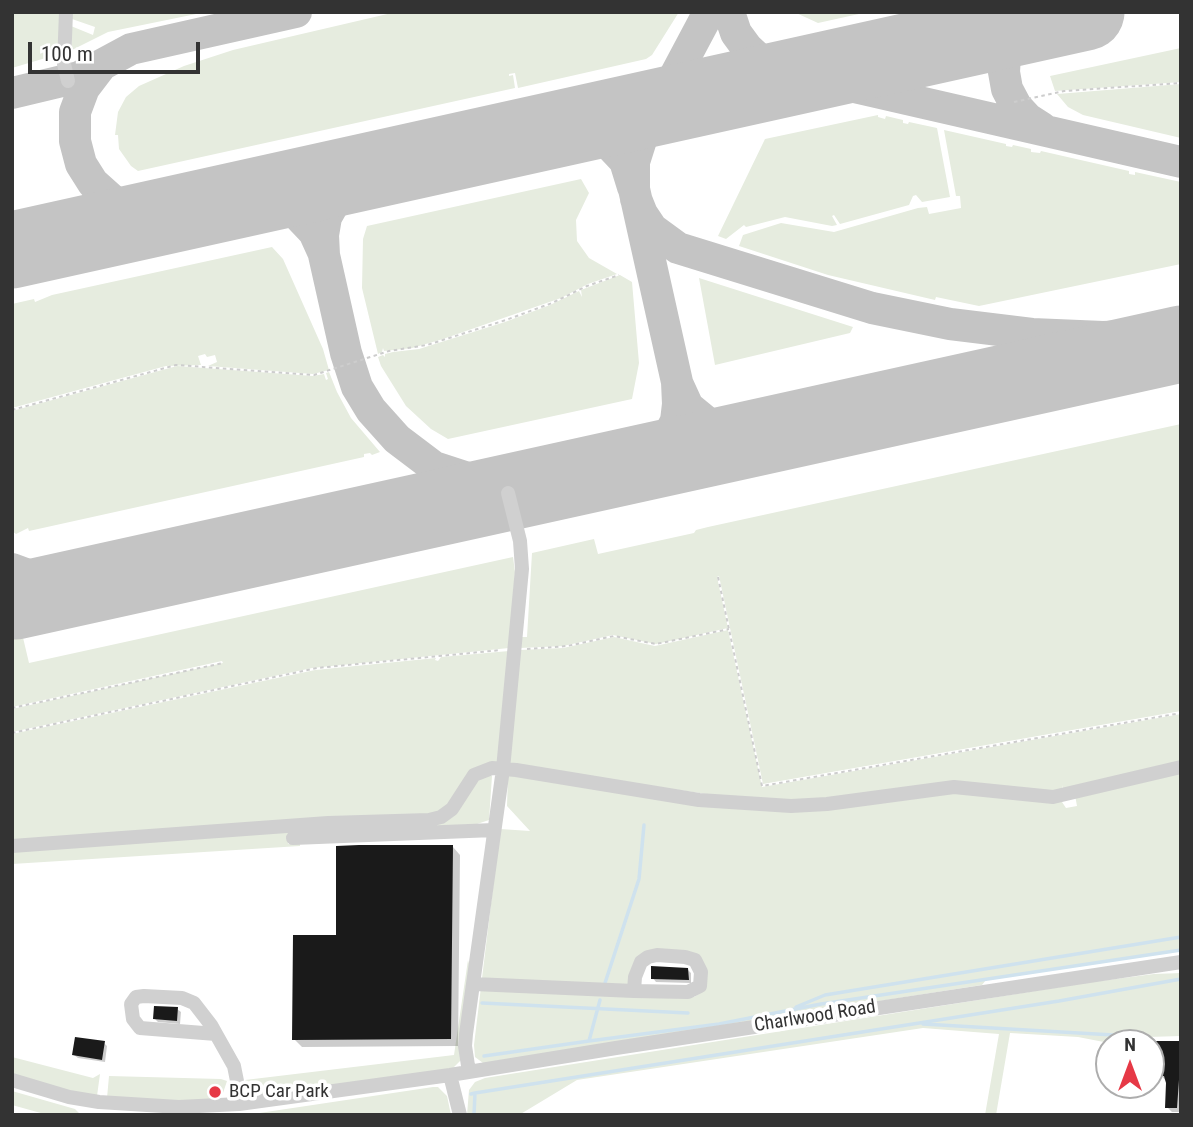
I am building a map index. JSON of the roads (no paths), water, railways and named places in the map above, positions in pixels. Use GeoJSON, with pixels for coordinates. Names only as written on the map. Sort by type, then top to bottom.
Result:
{"type":"FeatureCollection","features":[{"type":"Feature","properties":{"kind":"street"},"geometry":{"type":"LineString","coordinates":[[66,12],[65,64],[68,80]]}},
{"type":"Feature","properties":{"kind":"street"},"geometry":{"type":"LineString","coordinates":[[469,1072],[465,1046],[503,769],[522,560],[519,534],[508,494]]}},
{"type":"Feature","properties":{"kind":"street"},"geometry":{"type":"LineString","coordinates":[[12,846],[328,823],[429,820],[452,810],[477,773],[488,769],[503,769],[699,800],[791,806],[827,804],[954,787],[1053,797],[1181,767]]}},
{"type":"Feature","properties":{"kind":"street"},"geometry":{"type":"LineString","coordinates":[[293,838],[494,830]]}},
{"type":"Feature","properties":{"kind":"street"},"geometry":{"type":"LineString","coordinates":[[474,984],[634,990],[693,991],[700,984],[700,969],[697,962],[690,958],[650,956],[640,964],[634,990]]}},
{"type":"Feature","properties":{"kind":"street","name":"Charlwood Road"},"geometry":{"type":"LineString","coordinates":[[12,1080],[69,1097],[99,1102],[179,1107],[239,1104],[450,1076],[1181,962]]}},
{"type":"Feature","properties":{"kind":"street"},"geometry":{"type":"LineString","coordinates":[[216,1034],[140,1028],[133,1019],[131,1004],[136,997],[144,996],[189,1000],[202,1012],[216,1034],[234,1066],[239,1104]]}},
{"type":"Feature","properties":{"kind":"street"},"geometry":{"type":"LineString","coordinates":[[450,1076],[460,1115]]}},
{"type":"Feature","properties":{"kind":"waterway"},"geometry":{"type":"LineString","coordinates":[[605,983],[639,879],[644,825]]}},
{"type":"Feature","properties":{"kind":"waterway"},"geometry":{"type":"LineString","coordinates":[[796,1007],[825,995],[1181,937]]}},
{"type":"Feature","properties":{"kind":"waterway"},"geometry":{"type":"LineString","coordinates":[[600,1000],[589,1041],[719,1024],[821,1004],[1181,950]]}},
{"type":"Feature","properties":{"kind":"waterway"},"geometry":{"type":"LineString","coordinates":[[475,1093],[1059,1001],[1181,979]]}},
{"type":"Feature","properties":{"kind":"waterway"},"geometry":{"type":"LineString","coordinates":[[482,1003],[688,1013]]}},
{"type":"Feature","properties":{"kind":"waterway"},"geometry":{"type":"LineString","coordinates":[[923,1024],[1095,1034]]}},
{"type":"Feature","properties":{"kind":"waterway"},"geometry":{"type":"LineString","coordinates":[[484,1056],[589,1041]]}},
{"type":"Feature","properties":{"kind":"waterway"},"geometry":{"type":"LineString","coordinates":[[471,1094],[475,1093],[474,1115]]}},
{"type":"Feature","properties":{"kind":"place","name":"BCP Car Park"},"geometry":{"type":"Point","coordinates":[215,1092]}}]}
